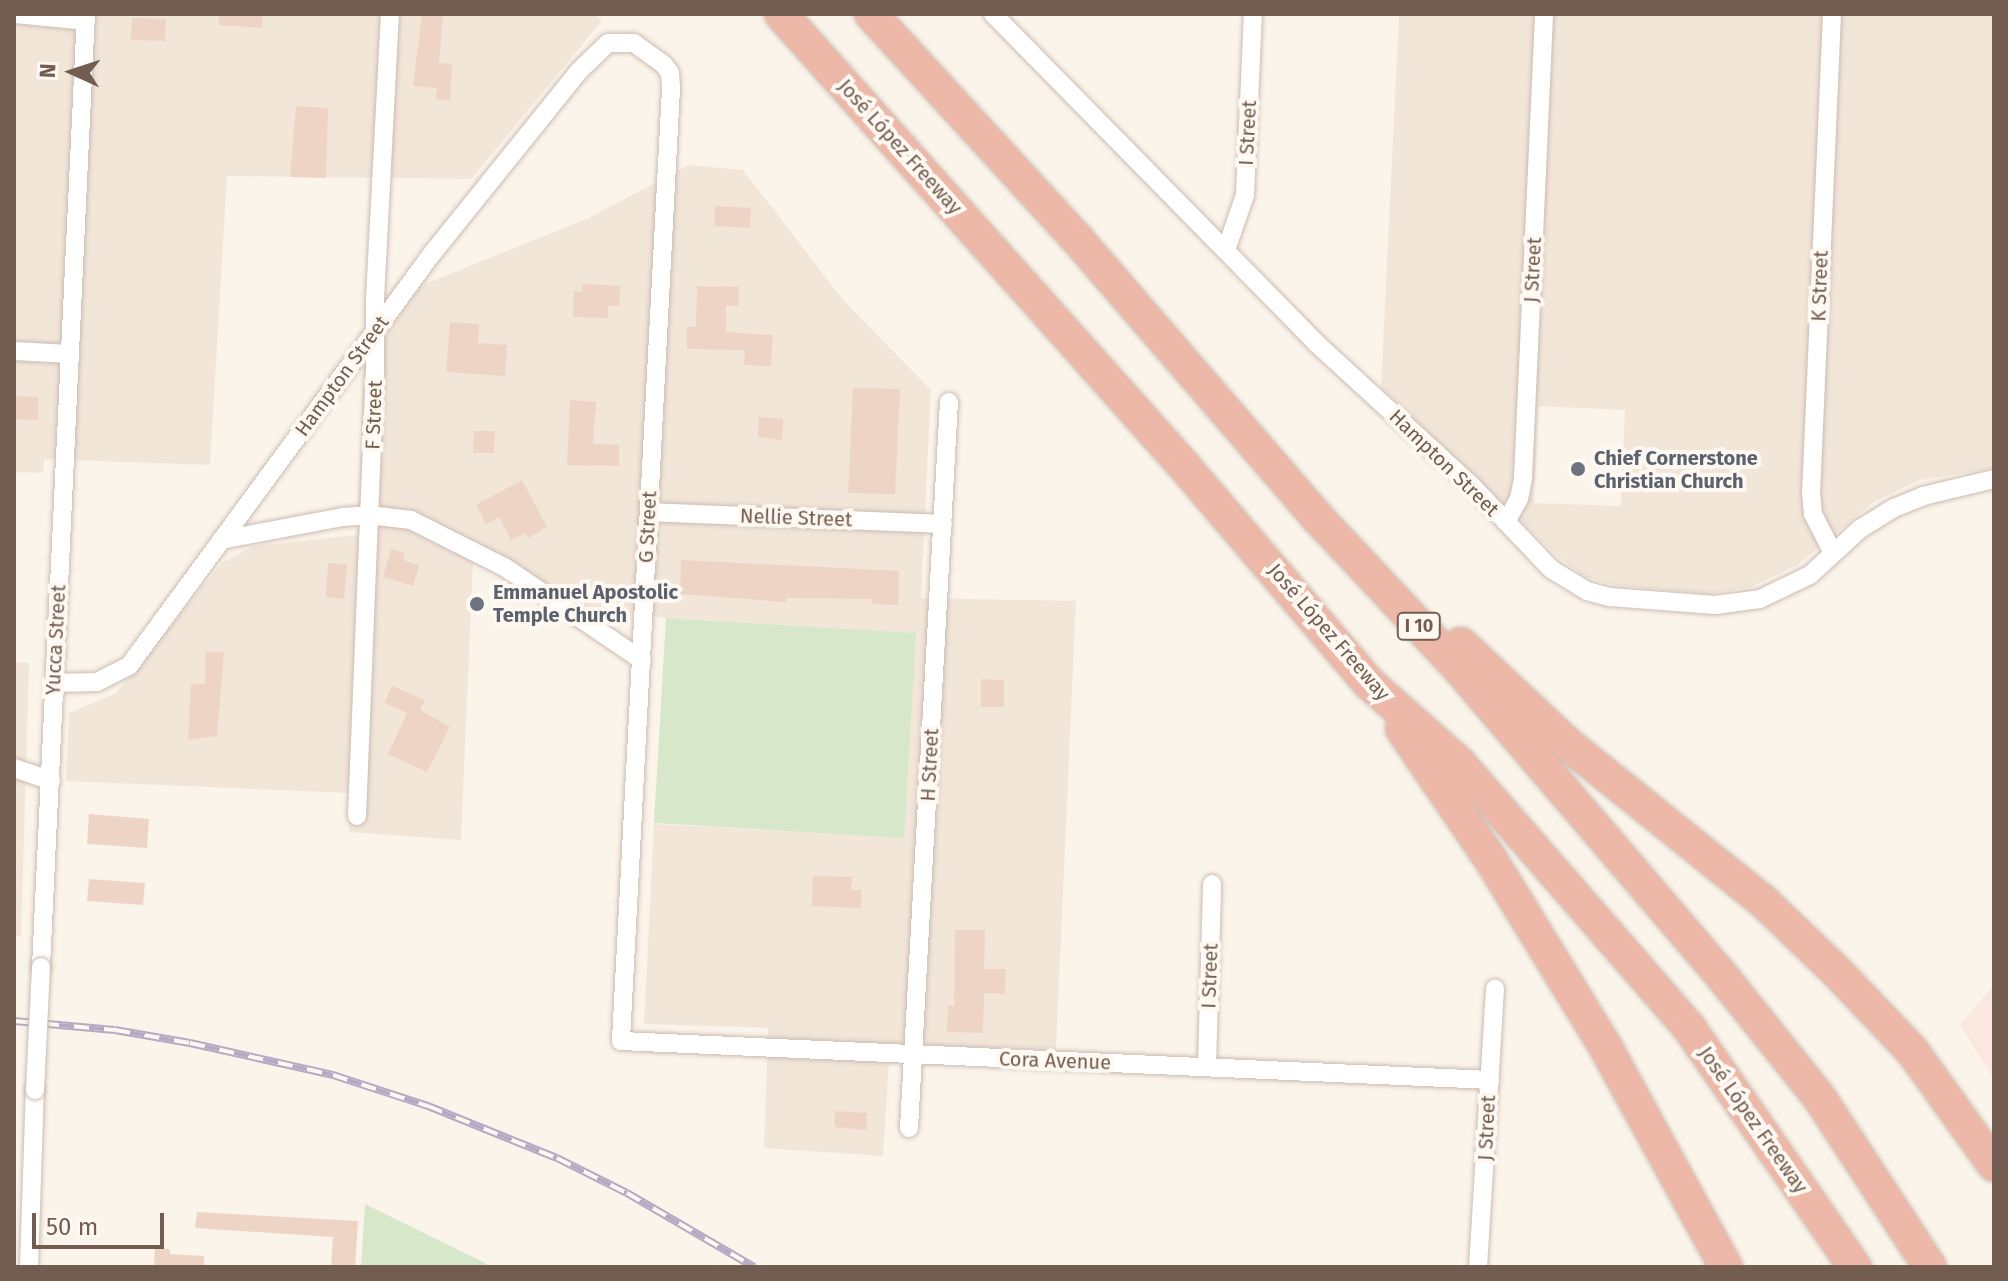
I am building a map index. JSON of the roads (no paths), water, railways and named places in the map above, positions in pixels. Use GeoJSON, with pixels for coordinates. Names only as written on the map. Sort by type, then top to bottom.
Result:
{"type":"FeatureCollection","features":[{"type":"Feature","properties":{"kind":"highway","name":"José López Freeway"},"geometry":{"type":"LineString","coordinates":[[781,14],[1185,467],[1370,684],[1460,764],[1690,1029],[1855,1267]]}},
{"type":"Feature","properties":{"kind":"highway","name":"I 10"},"geometry":{"type":"LineString","coordinates":[[871,14],[1078,240],[1333,535],[1458,667],[1718,971],[1819,1097],[1930,1267]]}},
{"type":"Feature","properties":{"kind":"highway"},"geometry":{"type":"LineString","coordinates":[[1333,535],[1424,608],[1570,746],[1763,901],[1839,974],[1913,1052],[1990,1154]]}},
{"type":"Feature","properties":{"kind":"highway"},"geometry":{"type":"LineString","coordinates":[[1370,684],[1460,813],[1534,929],[1606,1048],[1726,1267]]}},
{"type":"Feature","properties":{"kind":"street"},"geometry":{"type":"LineString","coordinates":[[14,14],[86,18]]}},
{"type":"Feature","properties":{"kind":"street","name":"F Street"},"geometry":{"type":"LineString","coordinates":[[357,816],[390,14]]}},
{"type":"Feature","properties":{"kind":"street","name":"Hampton Street"},"geometry":{"type":"LineString","coordinates":[[993,14],[1316,343],[1472,486],[1558,575],[1587,591],[1610,597],[1715,605],[1744,602],[1778,592],[1810,575],[1860,529],[1894,508],[1923,496],[1994,479]]}},
{"type":"Feature","properties":{"kind":"street","name":"I Street"},"geometry":{"type":"LineString","coordinates":[[1226,250],[1245,195],[1253,14]]}},
{"type":"Feature","properties":{"kind":"street","name":"J Street"},"geometry":{"type":"LineString","coordinates":[[1506,522],[1519,499],[1523,478],[1544,14]]}},
{"type":"Feature","properties":{"kind":"street","name":"K Street"},"geometry":{"type":"LineString","coordinates":[[1832,14],[1811,492],[1816,522],[1833,553]]}},
{"type":"Feature","properties":{"kind":"street","name":"Yucca Street"},"geometry":{"type":"LineString","coordinates":[[29,1267],[86,18]]}},
{"type":"Feature","properties":{"kind":"street","name":"Hampton Street"},"geometry":{"type":"LineString","coordinates":[[54,683],[97,682],[129,666],[375,330],[579,71],[597,50],[608,43],[620,41]]}},
{"type":"Feature","properties":{"kind":"street","name":"G Street"},"geometry":{"type":"LineString","coordinates":[[620,41],[634,43],[664,65],[670,73],[671,89],[621,1041]]}},
{"type":"Feature","properties":{"kind":"street"},"geometry":{"type":"LineString","coordinates":[[14,351],[70,354]]}},
{"type":"Feature","properties":{"kind":"street","name":"H Street"},"geometry":{"type":"LineString","coordinates":[[909,1128],[949,402]]}},
{"type":"Feature","properties":{"kind":"street","name":"Nellie Street"},"geometry":{"type":"LineString","coordinates":[[649,512],[943,524]]}},
{"type":"Feature","properties":{"kind":"street"},"geometry":{"type":"LineString","coordinates":[[221,540],[369,515],[411,520],[506,568],[642,660]]}},
{"type":"Feature","properties":{"kind":"street"},"geometry":{"type":"LineString","coordinates":[[14,768],[51,781]]}},
{"type":"Feature","properties":{"kind":"street","name":"I Street"},"geometry":{"type":"LineString","coordinates":[[1207,1067],[1212,884]]}},
{"type":"Feature","properties":{"kind":"street","name":"J Street"},"geometry":{"type":"LineString","coordinates":[[1478,1267],[1495,989]]}},
{"type":"Feature","properties":{"kind":"street","name":"Cora Avenue"},"geometry":{"type":"LineString","coordinates":[[621,1041],[1490,1080]]}},
{"type":"Feature","properties":{"kind":"railway"},"geometry":{"type":"LineString","coordinates":[[14,1021],[115,1030],[190,1043],[333,1075],[428,1106],[557,1158],[627,1193],[754,1267]]}},
{"type":"Feature","properties":{"kind":"place","name":"Chief Cornerstone Christian Church"},"geometry":{"type":"Point","coordinates":[1578,469]}},
{"type":"Feature","properties":{"kind":"place","name":"Emmanuel Apostolic Temple Church"},"geometry":{"type":"Point","coordinates":[477,604]}}]}
